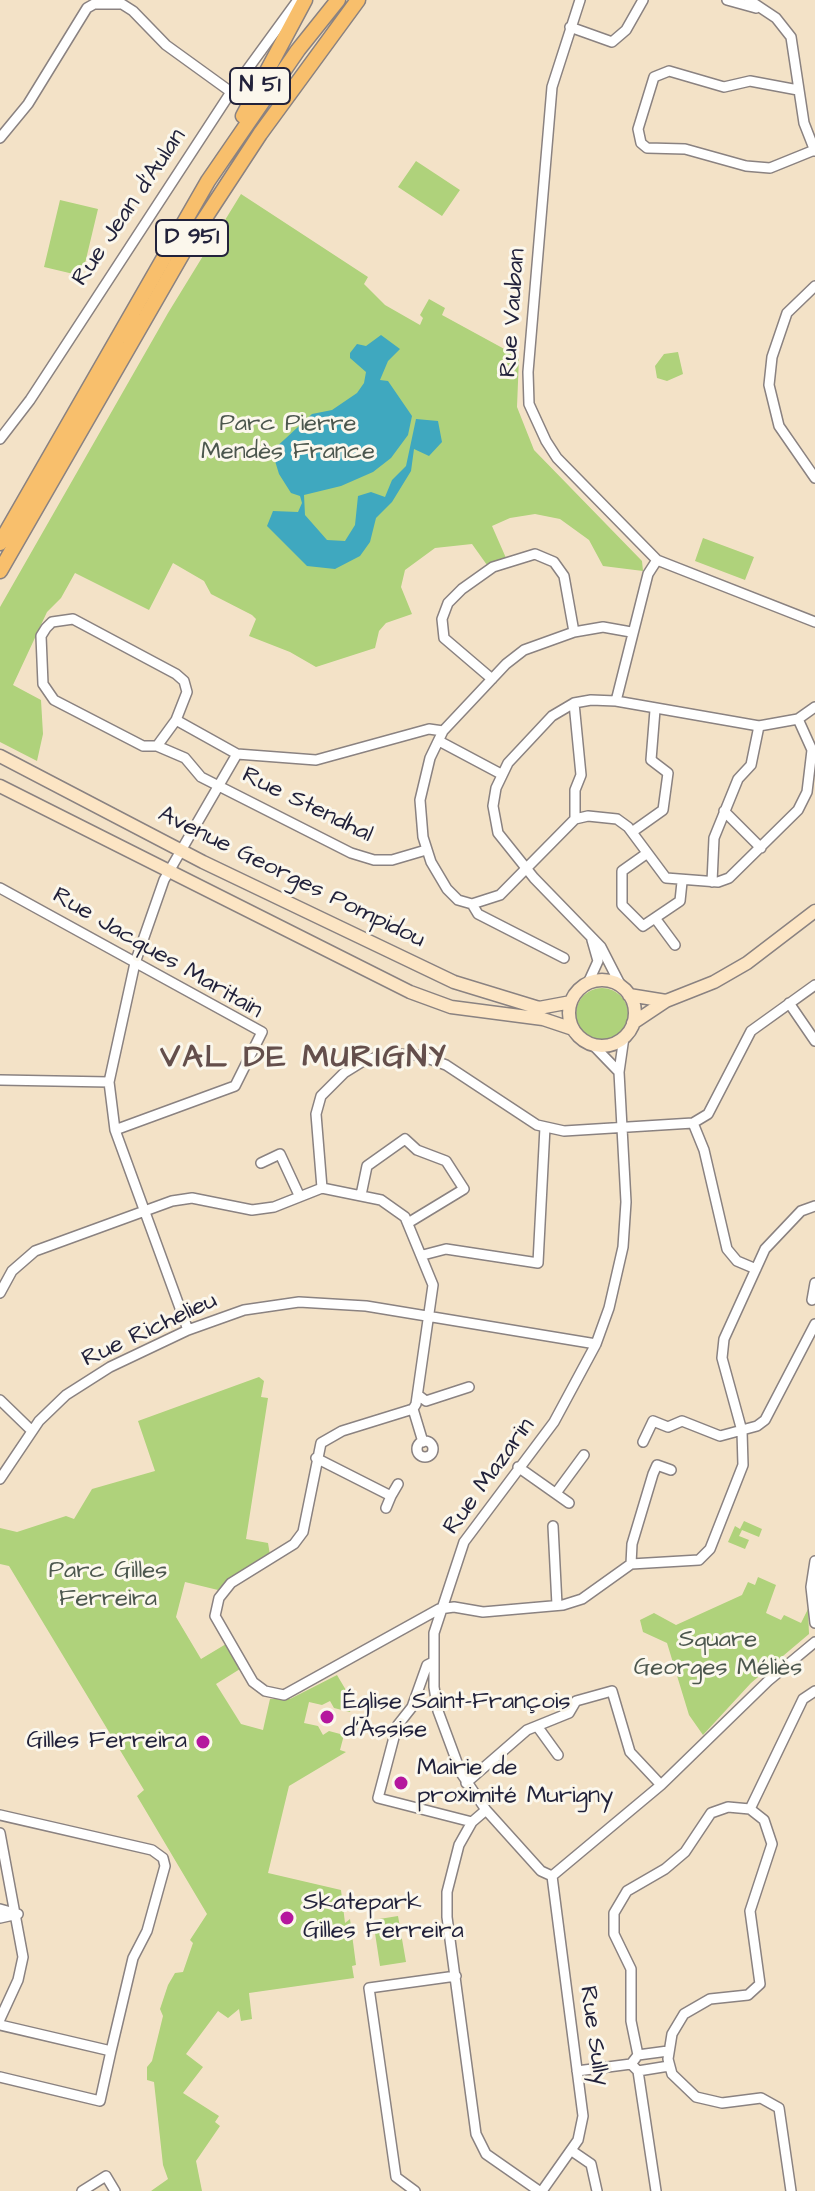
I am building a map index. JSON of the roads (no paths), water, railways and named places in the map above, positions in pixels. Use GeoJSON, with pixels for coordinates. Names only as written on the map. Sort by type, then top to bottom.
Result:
{"type":"FeatureCollection","features":[{"type":"Feature","properties":{"kind":"main road","name":"N 51"},"geometry":{"type":"LineString","coordinates":[[214,172],[305,0]]}},
{"type":"Feature","properties":{"kind":"main road","name":"D 951"},"geometry":{"type":"LineString","coordinates":[[0,543],[214,172],[298,50],[338,0]]}},
{"type":"Feature","properties":{"kind":"main road","name":"D 951"},"geometry":{"type":"LineString","coordinates":[[0,571],[188,244],[288,94],[358,0]]}},
{"type":"Feature","properties":{"kind":"main road","name":"N 51"},"geometry":{"type":"LineString","coordinates":[[288,94],[366,0]]}},
{"type":"Feature","properties":{"kind":"main road","name":"Avenue Georges Pompidou"},"geometry":{"type":"LineString","coordinates":[[0,756],[181,850],[454,982],[539,1008],[571,1002]]}},
{"type":"Feature","properties":{"kind":"main road","name":"Avenue Georges Pompidou"},"geometry":{"type":"LineString","coordinates":[[0,786],[410,992],[451,1007],[543,1019],[573,1029]]}},
{"type":"Feature","properties":{"kind":"main road"},"geometry":{"type":"LineString","coordinates":[[633,1023],[666,1001],[714,982],[747,963],[815,911]]}},
{"type":"Feature","properties":{"kind":"main road"},"geometry":{"type":"LineString","coordinates":[[625,990],[635,1014],[624,1037],[603,1045],[592,1044],[573,1029],[571,1002],[588,983],[605,980],[625,990],[666,1001]]}},
{"type":"Feature","properties":{"kind":"street","name":"Rue Jean d'Aulan"},"geometry":{"type":"LineString","coordinates":[[0,439],[30,400],[231,92],[298,0]]}},
{"type":"Feature","properties":{"kind":"street","name":"Rue Vauban"},"geometry":{"type":"LineString","coordinates":[[580,0],[551,95],[528,372],[529,404],[557,458],[657,560],[815,622]]}},
{"type":"Feature","properties":{"kind":"street"},"geometry":{"type":"LineString","coordinates":[[570,27],[612,42],[626,30],[643,0]]}},
{"type":"Feature","properties":{"kind":"street"},"geometry":{"type":"LineString","coordinates":[[727,0],[753,4],[776,18],[791,37],[798,90],[814,151],[770,168],[746,166],[685,149],[647,148],[641,143],[638,129],[654,77],[669,71],[724,87],[750,81],[798,90]]}},
{"type":"Feature","properties":{"kind":"street"},"geometry":{"type":"LineString","coordinates":[[0,138],[28,104],[87,8],[94,4],[122,4],[133,11],[166,45],[231,92]]}},
{"type":"Feature","properties":{"kind":"street"},"geometry":{"type":"LineString","coordinates":[[815,286],[787,313],[772,357],[769,385],[779,426],[815,478]]}},
{"type":"Feature","properties":{"kind":"street"},"geometry":{"type":"LineString","coordinates":[[492,679],[444,638],[442,619],[455,596],[493,567],[535,554],[554,562],[564,576],[574,632]]}},
{"type":"Feature","properties":{"kind":"street"},"geometry":{"type":"LineString","coordinates":[[616,701],[631,632],[648,574],[657,560]]}},
{"type":"Feature","properties":{"kind":"street","name":"Rue Stendhal"},"geometry":{"type":"LineString","coordinates":[[176,720],[187,692],[184,681],[176,674],[73,619],[60,619],[46,628],[41,636],[46,693],[143,746],[157,746],[185,758],[201,777],[351,853],[374,860],[392,860],[426,850]]}},
{"type":"Feature","properties":{"kind":"street"},"geometry":{"type":"LineString","coordinates":[[631,632],[603,627],[574,632],[524,650],[443,731],[430,758],[420,800],[426,850],[447,889],[458,900],[472,904],[500,895],[575,819],[617,819],[632,832],[666,878],[682,882],[712,882],[729,878],[798,810],[807,792],[812,750],[798,719]]}},
{"type":"Feature","properties":{"kind":"street"},"geometry":{"type":"LineString","coordinates":[[625,990],[609,959],[527,870],[498,833],[493,806],[501,774],[552,716],[574,703],[616,701],[759,726],[798,719],[815,707]]}},
{"type":"Feature","properties":{"kind":"street"},"geometry":{"type":"LineString","coordinates":[[574,703],[581,775],[575,790],[575,819]]}},
{"type":"Feature","properties":{"kind":"street"},"geometry":{"type":"LineString","coordinates":[[632,832],[663,810],[668,773],[651,760],[655,710]]}},
{"type":"Feature","properties":{"kind":"street"},"geometry":{"type":"LineString","coordinates":[[157,746],[176,720],[237,754],[316,760],[429,729],[443,731]]}},
{"type":"Feature","properties":{"kind":"street"},"geometry":{"type":"LineString","coordinates":[[712,882],[714,838],[738,779],[751,765],[759,726]]}},
{"type":"Feature","properties":{"kind":"street"},"geometry":{"type":"LineString","coordinates":[[439,741],[501,774]]}},
{"type":"Feature","properties":{"kind":"street"},"geometry":{"type":"LineString","coordinates":[[188,1330],[115,1130],[109,1082],[135,963],[170,871],[217,784],[237,754]]}},
{"type":"Feature","properties":{"kind":"street"},"geometry":{"type":"LineString","coordinates":[[724,811],[761,848]]}},
{"type":"Feature","properties":{"kind":"street"},"geometry":{"type":"LineString","coordinates":[[646,854],[622,871],[622,905],[643,926],[680,901],[682,882]]}},
{"type":"Feature","properties":{"kind":"street","name":"Rue Jacques Maritain"},"geometry":{"type":"LineString","coordinates":[[0,888],[262,1032],[235,1086],[115,1130]]}},
{"type":"Feature","properties":{"kind":"street"},"geometry":{"type":"LineString","coordinates":[[472,904],[478,914],[564,958]]}},
{"type":"Feature","properties":{"kind":"street"},"geometry":{"type":"LineString","coordinates":[[655,918],[675,945]]}},
{"type":"Feature","properties":{"kind":"street"},"geometry":{"type":"LineString","coordinates":[[588,983],[598,961],[590,937]]}},
{"type":"Feature","properties":{"kind":"street"},"geometry":{"type":"LineString","coordinates":[[322,1188],[316,1114],[321,1096],[344,1073],[365,1060],[393,1054],[419,1055],[446,1065],[545,1127],[564,1131],[693,1123],[708,1114],[751,1031],[815,985]]}},
{"type":"Feature","properties":{"kind":"street"},"geometry":{"type":"LineString","coordinates":[[789,1003],[815,1041]]}},
{"type":"Feature","properties":{"kind":"street","name":"Rue Mazarin"},"geometry":{"type":"LineString","coordinates":[[552,1876],[541,1871],[466,1783],[441,1722],[433,1662],[439,1609],[464,1542],[554,1422],[596,1344],[623,1247],[626,1202],[619,1072],[624,1037]]}},
{"type":"Feature","properties":{"kind":"street"},"geometry":{"type":"LineString","coordinates":[[592,1044],[619,1072]]}},
{"type":"Feature","properties":{"kind":"street"},"geometry":{"type":"LineString","coordinates":[[0,1080],[109,1082]]}},
{"type":"Feature","properties":{"kind":"street"},"geometry":{"type":"LineString","coordinates":[[693,1123],[704,1150],[727,1249],[737,1261],[756,1269]]}},
{"type":"Feature","properties":{"kind":"street"},"geometry":{"type":"LineString","coordinates":[[423,1255],[446,1249],[538,1263],[545,1127]]}},
{"type":"Feature","properties":{"kind":"street"},"geometry":{"type":"LineString","coordinates":[[361,1195],[367,1166],[405,1139],[417,1150],[446,1161],[464,1189],[408,1223]]}},
{"type":"Feature","properties":{"kind":"street"},"geometry":{"type":"LineString","coordinates":[[261,1163],[280,1154],[299,1195]]}},
{"type":"Feature","properties":{"kind":"street"},"geometry":{"type":"LineString","coordinates":[[0,1293],[12,1271],[35,1251],[172,1201],[192,1198],[252,1210],[274,1207],[322,1188],[381,1200],[408,1223],[433,1285],[418,1395],[413,1409],[423,1442]]}},
{"type":"Feature","properties":{"kind":"street"},"geometry":{"type":"LineString","coordinates":[[413,1409],[342,1431],[321,1443],[303,1532],[283,1552],[231,1583],[219,1598],[215,1616],[253,1682],[265,1691],[284,1695],[299,1690],[439,1609],[454,1607],[483,1612],[557,1605],[582,1599],[631,1564],[699,1560],[710,1549],[743,1465],[742,1431],[722,1358],[723,1349],[756,1269],[781,1229],[801,1211],[815,1206]]}},
{"type":"Feature","properties":{"kind":"street"},"geometry":{"type":"LineString","coordinates":[[812,1300],[815,1283]]}},
{"type":"Feature","properties":{"kind":"street","name":"Rue Richelieu"},"geometry":{"type":"LineString","coordinates":[[0,1479],[32,1431],[66,1395],[110,1367],[188,1330],[244,1310],[299,1302],[366,1306],[596,1344]]}},
{"type":"Feature","properties":{"kind":"street"},"geometry":{"type":"LineString","coordinates":[[643,1442],[653,1421],[668,1427],[682,1421],[720,1436],[742,1431],[765,1420],[815,1324]]}},
{"type":"Feature","properties":{"kind":"street"},"geometry":{"type":"LineString","coordinates":[[418,1395],[426,1401],[469,1387]]}},
{"type":"Feature","properties":{"kind":"street"},"geometry":{"type":"LineString","coordinates":[[0,1400],[32,1431]]}},
{"type":"Feature","properties":{"kind":"street"},"geometry":{"type":"LineString","coordinates":[[556,1493],[584,1455]]}},
{"type":"Feature","properties":{"kind":"street"},"geometry":{"type":"LineString","coordinates":[[316,1458],[391,1496]]}},
{"type":"Feature","properties":{"kind":"street"},"geometry":{"type":"LineString","coordinates":[[631,1564],[632,1544],[657,1465],[671,1470]]}},
{"type":"Feature","properties":{"kind":"street"},"geometry":{"type":"LineString","coordinates":[[518,1467],[569,1503]]}},
{"type":"Feature","properties":{"kind":"street"},"geometry":{"type":"LineString","coordinates":[[386,1508],[398,1484]]}},
{"type":"Feature","properties":{"kind":"street"},"geometry":{"type":"LineString","coordinates":[[553,1526],[557,1605]]}},
{"type":"Feature","properties":{"kind":"street"},"geometry":{"type":"LineString","coordinates":[[815,1561],[811,1587],[815,1623]]}},
{"type":"Feature","properties":{"kind":"street"},"geometry":{"type":"LineString","coordinates":[[552,1876],[661,1785],[768,1681],[813,1648]]}},
{"type":"Feature","properties":{"kind":"street"},"geometry":{"type":"LineString","coordinates":[[433,1662],[427,1665],[412,1707],[397,1726],[378,1798],[472,1822]]}},
{"type":"Feature","properties":{"kind":"street"},"geometry":{"type":"LineString","coordinates":[[466,1783],[537,1726],[569,1713],[576,1701],[612,1691],[630,1752],[661,1785]]}},
{"type":"Feature","properties":{"kind":"street"},"geometry":{"type":"LineString","coordinates":[[750,1809],[803,1699],[815,1691]]}},
{"type":"Feature","properties":{"kind":"street"},"geometry":{"type":"LineString","coordinates":[[537,1726],[558,1755]]}},
{"type":"Feature","properties":{"kind":"street"},"geometry":{"type":"LineString","coordinates":[[656,2191],[631,2021],[631,1969],[614,1934],[614,1913],[627,1891],[665,1869],[685,1852],[711,1813],[728,1807],[750,1809],[764,1820],[772,1844],[750,1911],[761,1979],[759,1988],[748,1995],[710,1999],[696,2005],[676,2024],[668,2051],[669,2066],[685,2090],[707,2101],[722,2103],[761,2098],[779,2108],[791,2191]]}},
{"type":"Feature","properties":{"kind":"street"},"geometry":{"type":"LineString","coordinates":[[486,1810],[472,1822],[459,1845],[447,1892],[447,1917],[479,2146],[541,2191]]}},
{"type":"Feature","properties":{"kind":"street"},"geometry":{"type":"LineString","coordinates":[[0,1815],[152,1850],[163,1858],[165,1866],[147,1931],[133,1958],[100,2101],[0,2077]]}},
{"type":"Feature","properties":{"kind":"street"},"geometry":{"type":"LineString","coordinates":[[0,1833],[18,1914],[21,1969],[0,2022],[111,2051]]}},
{"type":"Feature","properties":{"kind":"street","name":"Rue Sully"},"geometry":{"type":"LineString","coordinates":[[541,2191],[572,2151],[583,2116],[552,1876]]}},
{"type":"Feature","properties":{"kind":"street"},"geometry":{"type":"LineString","coordinates":[[0,1909],[18,1914]]}},
{"type":"Feature","properties":{"kind":"street"},"geometry":{"type":"LineString","coordinates":[[0,1918],[18,1914]]}},
{"type":"Feature","properties":{"kind":"street"},"geometry":{"type":"LineString","coordinates":[[415,2191],[396,2177],[369,1988],[456,1976]]}},
{"type":"Feature","properties":{"kind":"street"},"geometry":{"type":"LineString","coordinates":[[577,2071],[636,2063],[668,2051]]}},
{"type":"Feature","properties":{"kind":"street"},"geometry":{"type":"LineString","coordinates":[[636,2063],[669,2066]]}},
{"type":"Feature","properties":{"kind":"street"},"geometry":{"type":"LineString","coordinates":[[572,2151],[591,2164],[597,2191]]}},
{"type":"Feature","properties":{"kind":"street"},"geometry":{"type":"LineString","coordinates":[[82,2191],[106,2176],[115,2191]]}},
{"type":"Feature","properties":{"kind":"water"},"geometry":{"type":"Polygon","coordinates":[[[381,335],[400,349],[388,361],[380,380],[388,381],[412,416],[408,435],[391,458],[373,472],[341,486],[304,495],[305,515],[327,540],[345,541],[355,525],[358,496],[371,492],[385,497],[392,480],[406,466],[416,419],[438,421],[442,442],[429,456],[414,449],[411,471],[392,502],[376,518],[370,542],[360,556],[335,569],[307,566],[267,526],[273,511],[298,512],[302,503],[300,496],[291,493],[279,474],[272,451],[312,414],[332,410],[357,393],[364,383],[366,372],[350,358],[350,353],[357,344],[366,346],[381,335]]]}},
{"type":"Feature","properties":{"kind":"place","name":"Église Saint-François d'Assise"},"geometry":{"type":"Point","coordinates":[327,1717]}},
{"type":"Feature","properties":{"kind":"place","name":"Gilles Ferreira"},"geometry":{"type":"Point","coordinates":[203,1742]}},
{"type":"Feature","properties":{"kind":"place","name":"Mairie de proximité Murigny"},"geometry":{"type":"Point","coordinates":[401,1783]}},
{"type":"Feature","properties":{"kind":"place","name":"Skatepark Gilles Ferreira"},"geometry":{"type":"Point","coordinates":[287,1918]}},
{"type":"Feature","properties":{"kind":"district","name":"VAL DE MURIGNY"},"geometry":{"type":"Point","coordinates":[304,1059]}},
{"type":"Feature","properties":{"kind":"park label","name":"Parc Pierre Mendès France"},"geometry":{"type":"Point","coordinates":[288,439]}},
{"type":"Feature","properties":{"kind":"park label","name":"Parc Gilles Ferreira"},"geometry":{"type":"Point","coordinates":[108,1586]}},
{"type":"Feature","properties":{"kind":"park label","name":"Square Georges Méliès"},"geometry":{"type":"Point","coordinates":[718,1655]}}]}
